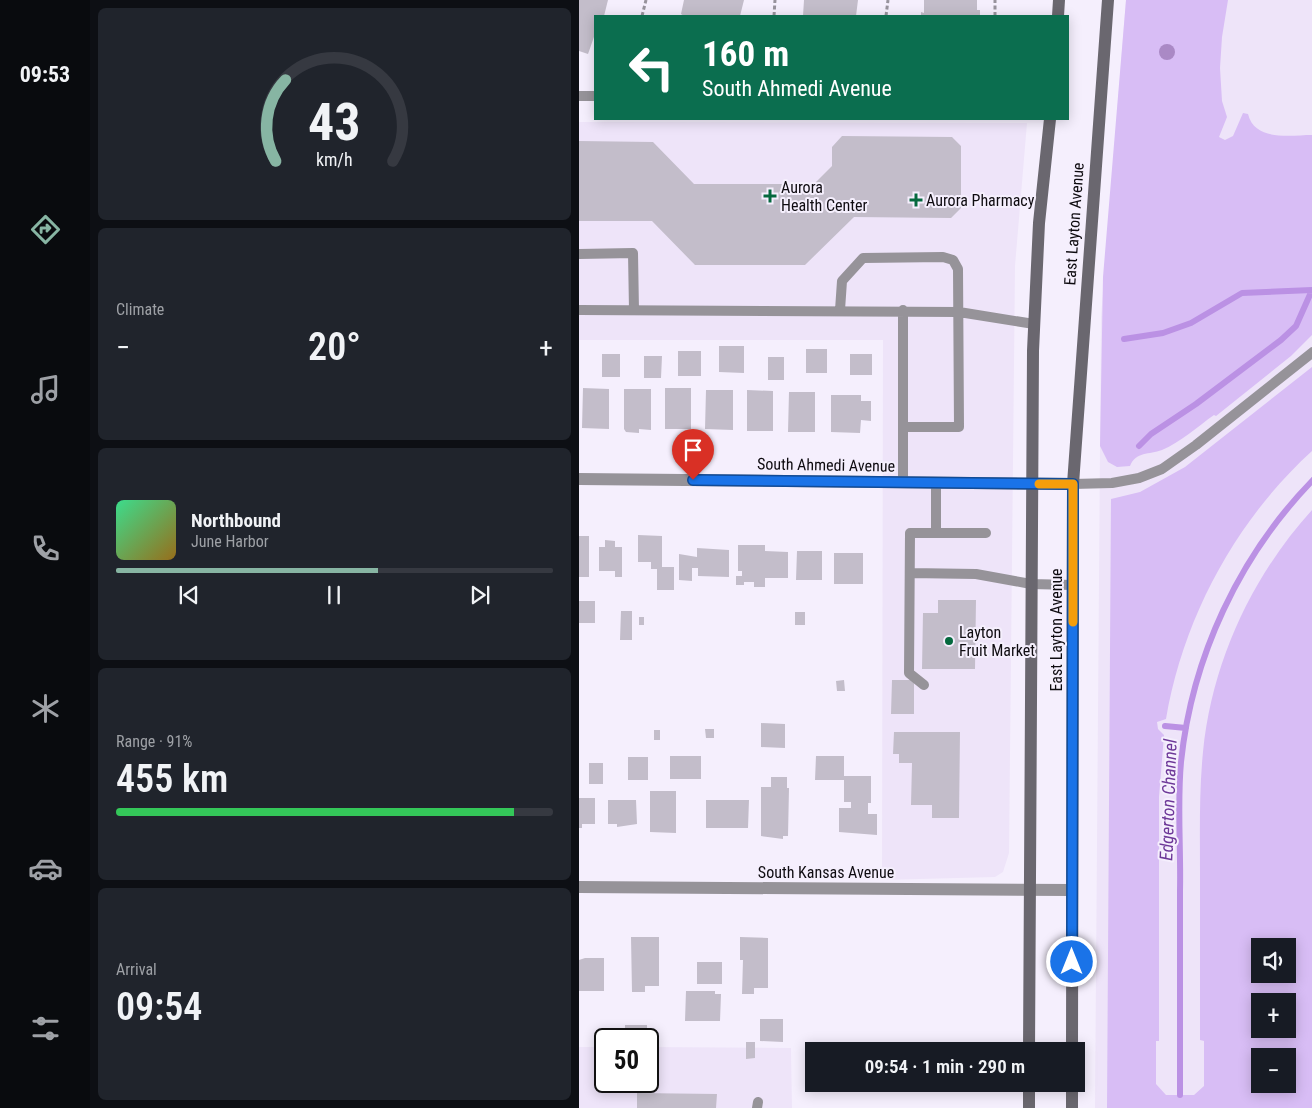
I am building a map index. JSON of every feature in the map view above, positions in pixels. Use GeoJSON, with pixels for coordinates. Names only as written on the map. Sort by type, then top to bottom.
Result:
{"type":"FeatureCollection","features":[{"type":"Feature","properties":{"kind":"main road"},"geometry":{"type":"LineString","coordinates":[[1058,15],[1059,0]]}},
{"type":"Feature","properties":{"kind":"main road","name":"East Layton Avenue"},"geometry":{"type":"LineString","coordinates":[[1072,1042],[1073,484],[1108,0]]}},
{"type":"Feature","properties":{"kind":"main road","name":"East Layton Avenue"},"geometry":{"type":"LineString","coordinates":[[1029,1042],[1034,324],[1039,222],[1050,120]]}},
{"type":"Feature","properties":{"kind":"main road"},"geometry":{"type":"LineString","coordinates":[[1029,1092],[1029,1108]]}},
{"type":"Feature","properties":{"kind":"main road"},"geometry":{"type":"LineString","coordinates":[[1072,1092],[1072,1108]]}},
{"type":"Feature","properties":{"kind":"street","name":"South Ahmedi Avenue"},"geometry":{"type":"LineString","coordinates":[[579,478],[1073,484]]}},
{"type":"Feature","properties":{"kind":"street","name":"South Kansas Avenue"},"geometry":{"type":"LineString","coordinates":[[579,887],[1072,890]]}},
{"type":"Feature","properties":{"kind":"lane"},"geometry":{"type":"LineString","coordinates":[[579,96],[594,96]]}},
{"type":"Feature","properties":{"kind":"lane"},"geometry":{"type":"LineString","coordinates":[[579,254],[633,253],[634,310]]}},
{"type":"Feature","properties":{"kind":"lane"},"geometry":{"type":"LineString","coordinates":[[840,310],[842,281],[863,258],[899,256],[943,257],[953,260],[958,269],[959,427],[903,427]]}},
{"type":"Feature","properties":{"kind":"lane"},"geometry":{"type":"LineString","coordinates":[[579,310],[903,310],[959,312],[1034,324]]}},
{"type":"Feature","properties":{"kind":"lane"},"geometry":{"type":"LineString","coordinates":[[903,310],[903,482]]}},
{"type":"Feature","properties":{"kind":"lane"},"geometry":{"type":"LineString","coordinates":[[1073,484],[1112,483],[1139,478],[1162,469],[1196,445],[1312,352]]}},
{"type":"Feature","properties":{"kind":"lane"},"geometry":{"type":"LineString","coordinates":[[935,532],[936,482]]}},
{"type":"Feature","properties":{"kind":"lane"},"geometry":{"type":"LineString","coordinates":[[924,685],[909,673],[910,533],[986,533]]}},
{"type":"Feature","properties":{"kind":"lane"},"geometry":{"type":"LineString","coordinates":[[910,573],[976,574],[1031,584],[1073,586]]}},
{"type":"Feature","properties":{"kind":"path"},"geometry":{"type":"LineString","coordinates":[[641,15],[647,0]]}},
{"type":"Feature","properties":{"kind":"path"},"geometry":{"type":"LineString","coordinates":[[773,15],[775,0]]}},
{"type":"Feature","properties":{"kind":"path"},"geometry":{"type":"LineString","coordinates":[[887,15],[888,0]]}},
{"type":"Feature","properties":{"kind":"path"},"geometry":{"type":"LineString","coordinates":[[995,0],[995,15]]}},
{"type":"Feature","properties":{"kind":"shaded area"},"geometry":{"type":"Polygon","coordinates":[[[1126,0],[1312,0],[1312,1108],[1095,1108],[1101,317],[1126,0]]]}},
{"type":"Feature","properties":{"kind":"shaded area"},"geometry":{"type":"Polygon","coordinates":[[[1126,0],[1228,0],[1222,37],[1220,68],[1222,101],[1227,117],[1219,137],[1225,140],[1233,136],[1243,113],[1248,114],[1252,123],[1266,133],[1284,136],[1312,135],[1313,334],[1291,356],[1216,416],[1214,415],[1169,447],[1157,452],[1143,454],[1136,458],[1130,466],[1117,467],[1108,462],[1100,446],[1103,277],[1126,0]]]}},
{"type":"Feature","properties":{"kind":"shaded area"},"geometry":{"type":"Polygon","coordinates":[[[579,122],[1027,123],[1015,266],[1009,853],[1003,872],[995,877],[882,880],[883,340],[579,340],[579,122]]]}},
{"type":"Feature","properties":{"kind":"shaded area"},"geometry":{"type":"Polygon","coordinates":[[[1312,367],[1312,451],[1285,478],[1260,508],[1237,539],[1217,573],[1185,644],[1174,681],[1166,719],[1157,722],[1158,729],[1164,735],[1159,797],[1159,1041],[1156,1041],[1156,1084],[1166,1095],[1194,1095],[1204,1086],[1204,1041],[1200,1040],[1200,797],[1203,752],[1215,686],[1238,622],[1254,592],[1290,536],[1312,510],[1312,1108],[1107,1108],[1111,499],[1140,492],[1185,467],[1312,367]]]}},
{"type":"Feature","properties":{"kind":"shaded area"},"geometry":{"type":"Polygon","coordinates":[[[579,1047],[594,1047],[594,1093],[659,1093],[659,1047],[791,1048],[792,1108],[579,1108],[579,1047]]]}},
{"type":"Feature","properties":{"kind":"building"},"geometry":{"type":"Polygon","coordinates":[[[579,0],[608,0],[604,15],[594,15],[594,37],[588,54],[579,51],[579,0]]]}},
{"type":"Feature","properties":{"kind":"building"},"geometry":{"type":"Polygon","coordinates":[[[684,0],[744,0],[740,15],[681,14],[684,0]]]}},
{"type":"Feature","properties":{"kind":"building"},"geometry":{"type":"Polygon","coordinates":[[[804,0],[858,0],[856,15],[803,15],[804,0]]]}},
{"type":"Feature","properties":{"kind":"building"},"geometry":{"type":"Polygon","coordinates":[[[924,0],[977,0],[977,10],[980,10],[980,15],[921,15],[921,12],[924,13],[924,0]]]}},
{"type":"Feature","properties":{"kind":"building","name":"Aurora Health Center"},"geometry":{"type":"Polygon","coordinates":[[[842,136],[952,137],[961,146],[961,208],[951,218],[854,217],[805,265],[695,265],[652,221],[579,221],[579,141],[653,142],[694,184],[814,184],[832,166],[832,147],[842,136]]]}},
{"type":"Feature","properties":{"kind":"building"},"geometry":{"type":"Polygon","coordinates":[[[719,346],[744,346],[744,373],[719,372],[719,346]]]}},
{"type":"Feature","properties":{"kind":"building"},"geometry":{"type":"Polygon","coordinates":[[[806,349],[827,349],[827,373],[806,373],[806,349]]]}},
{"type":"Feature","properties":{"kind":"building"},"geometry":{"type":"Polygon","coordinates":[[[678,351],[701,351],[701,376],[678,376],[678,351]]]}},
{"type":"Feature","properties":{"kind":"building"},"geometry":{"type":"Polygon","coordinates":[[[602,354],[620,354],[620,377],[602,377],[602,354]]]}},
{"type":"Feature","properties":{"kind":"building"},"geometry":{"type":"Polygon","coordinates":[[[850,354],[872,354],[872,375],[850,375],[850,354]]]}},
{"type":"Feature","properties":{"kind":"building"},"geometry":{"type":"Polygon","coordinates":[[[644,356],[662,356],[661,378],[644,378],[644,356]]]}},
{"type":"Feature","properties":{"kind":"building"},"geometry":{"type":"Polygon","coordinates":[[[768,357],[784,357],[784,380],[768,380],[768,357]]]}},
{"type":"Feature","properties":{"kind":"building"},"geometry":{"type":"Polygon","coordinates":[[[583,388],[609,389],[609,429],[582,428],[583,388]]]}},
{"type":"Feature","properties":{"kind":"building"},"geometry":{"type":"Polygon","coordinates":[[[665,388],[691,388],[691,429],[665,429],[665,388]]]}},
{"type":"Feature","properties":{"kind":"building"},"geometry":{"type":"Polygon","coordinates":[[[624,389],[651,389],[651,430],[639,429],[639,433],[626,432],[624,429],[624,389]]]}},
{"type":"Feature","properties":{"kind":"building"},"geometry":{"type":"Polygon","coordinates":[[[706,390],[733,390],[733,430],[705,429],[706,390]]]}},
{"type":"Feature","properties":{"kind":"building"},"geometry":{"type":"Polygon","coordinates":[[[747,390],[773,391],[773,431],[747,431],[747,390]]]}},
{"type":"Feature","properties":{"kind":"building"},"geometry":{"type":"Polygon","coordinates":[[[789,392],[815,392],[815,432],[788,432],[789,392]]]}},
{"type":"Feature","properties":{"kind":"building"},"geometry":{"type":"Polygon","coordinates":[[[831,395],[861,395],[861,401],[871,401],[871,421],[861,420],[860,433],[831,432],[831,395]]]}},
{"type":"Feature","properties":{"kind":"building"},"geometry":{"type":"Polygon","coordinates":[[[638,535],[662,536],[662,567],[674,567],[674,590],[657,590],[657,569],[651,569],[651,562],[638,562],[638,535]]]}},
{"type":"Feature","properties":{"kind":"building"},"geometry":{"type":"Polygon","coordinates":[[[579,536],[589,536],[589,577],[579,577],[579,536]]]}},
{"type":"Feature","properties":{"kind":"building"},"geometry":{"type":"Polygon","coordinates":[[[605,540],[615,541],[615,547],[622,547],[622,577],[615,577],[615,571],[599,571],[599,547],[605,547],[605,540]]]}},
{"type":"Feature","properties":{"kind":"building"},"geometry":{"type":"Polygon","coordinates":[[[738,545],[765,545],[765,551],[788,552],[788,578],[765,578],[765,587],[754,587],[754,582],[744,582],[744,585],[736,585],[736,576],[742,576],[742,571],[738,571],[738,545]]]}},
{"type":"Feature","properties":{"kind":"building"},"geometry":{"type":"Polygon","coordinates":[[[697,548],[729,550],[729,577],[698,576],[698,568],[692,568],[692,581],[679,580],[679,554],[697,557],[697,548]]]}},
{"type":"Feature","properties":{"kind":"building"},"geometry":{"type":"Polygon","coordinates":[[[797,551],[822,551],[822,580],[796,580],[797,551]]]}},
{"type":"Feature","properties":{"kind":"building"},"geometry":{"type":"Polygon","coordinates":[[[834,553],[863,553],[863,584],[834,584],[834,553]]]}},
{"type":"Feature","properties":{"kind":"building","name":"Layton Fruit Market"},"geometry":{"type":"Polygon","coordinates":[[[938,600],[976,600],[975,669],[922,669],[923,613],[938,613],[938,600]]]}},
{"type":"Feature","properties":{"kind":"building"},"geometry":{"type":"Polygon","coordinates":[[[579,601],[595,601],[595,623],[579,623],[579,601]]]}},
{"type":"Feature","properties":{"kind":"building"},"geometry":{"type":"Polygon","coordinates":[[[621,611],[632,611],[632,640],[620,640],[621,611]]]}},
{"type":"Feature","properties":{"kind":"building"},"geometry":{"type":"Polygon","coordinates":[[[795,612],[805,612],[805,625],[795,625],[795,612]]]}},
{"type":"Feature","properties":{"kind":"building"},"geometry":{"type":"Polygon","coordinates":[[[639,617],[644,617],[644,625],[639,625],[639,617]]]}},
{"type":"Feature","properties":{"kind":"building"},"geometry":{"type":"Polygon","coordinates":[[[844,680],[845,691],[837,691],[836,681],[844,680]]]}},
{"type":"Feature","properties":{"kind":"building"},"geometry":{"type":"Polygon","coordinates":[[[892,680],[914,680],[914,714],[891,714],[892,680]]]}},
{"type":"Feature","properties":{"kind":"building"},"geometry":{"type":"Polygon","coordinates":[[[761,723],[785,724],[785,748],[761,747],[761,723]]]}},
{"type":"Feature","properties":{"kind":"building"},"geometry":{"type":"Polygon","coordinates":[[[705,729],[714,729],[714,738],[706,738],[705,729]]]}},
{"type":"Feature","properties":{"kind":"building"},"geometry":{"type":"Polygon","coordinates":[[[654,730],[660,730],[660,740],[654,740],[654,730]]]}},
{"type":"Feature","properties":{"kind":"building"},"geometry":{"type":"Polygon","coordinates":[[[894,732],[960,732],[959,818],[932,818],[932,805],[911,805],[912,763],[899,763],[899,754],[893,754],[894,732]]]}},
{"type":"Feature","properties":{"kind":"building"},"geometry":{"type":"Polygon","coordinates":[[[670,756],[701,756],[701,779],[670,779],[670,756]]]}},
{"type":"Feature","properties":{"kind":"building"},"geometry":{"type":"Polygon","coordinates":[[[816,756],[844,756],[844,776],[871,776],[871,803],[868,803],[868,814],[877,814],[877,835],[839,832],[839,808],[851,808],[851,802],[844,802],[844,780],[815,780],[816,756]]]}},
{"type":"Feature","properties":{"kind":"building"},"geometry":{"type":"Polygon","coordinates":[[[628,757],[648,757],[648,780],[628,780],[628,757]]]}},
{"type":"Feature","properties":{"kind":"building"},"geometry":{"type":"Polygon","coordinates":[[[589,763],[603,763],[603,784],[589,784],[589,763]]]}},
{"type":"Feature","properties":{"kind":"building"},"geometry":{"type":"Polygon","coordinates":[[[771,777],[787,777],[787,788],[789,788],[788,836],[783,836],[783,839],[761,836],[761,787],[771,787],[771,777]]]}},
{"type":"Feature","properties":{"kind":"building"},"geometry":{"type":"Polygon","coordinates":[[[650,791],[676,791],[676,833],[650,832],[650,791]]]}},
{"type":"Feature","properties":{"kind":"building"},"geometry":{"type":"Polygon","coordinates":[[[579,798],[595,798],[595,824],[582,824],[582,828],[579,828],[579,798]]]}},
{"type":"Feature","properties":{"kind":"building"},"geometry":{"type":"Polygon","coordinates":[[[608,800],[636,800],[637,824],[617,827],[617,824],[608,824],[608,800]]]}},
{"type":"Feature","properties":{"kind":"building"},"geometry":{"type":"Polygon","coordinates":[[[706,800],[749,800],[748,828],[706,828],[706,800]]]}},
{"type":"Feature","properties":{"kind":"building"},"geometry":{"type":"Polygon","coordinates":[[[631,937],[659,937],[659,986],[645,986],[645,992],[632,992],[631,937]]]}},
{"type":"Feature","properties":{"kind":"building"},"geometry":{"type":"Polygon","coordinates":[[[740,937],[768,938],[768,988],[754,988],[754,994],[742,994],[743,960],[740,960],[740,937]]]}},
{"type":"Feature","properties":{"kind":"building"},"geometry":{"type":"Polygon","coordinates":[[[585,958],[604,958],[604,991],[579,991],[579,960],[585,958]]]}},
{"type":"Feature","properties":{"kind":"building"},"geometry":{"type":"Polygon","coordinates":[[[697,962],[722,962],[722,984],[697,984],[697,962]]]}},
{"type":"Feature","properties":{"kind":"building"},"geometry":{"type":"Polygon","coordinates":[[[686,991],[715,991],[715,994],[721,994],[720,1021],[685,1021],[686,991]]]}},
{"type":"Feature","properties":{"kind":"building"},"geometry":{"type":"Polygon","coordinates":[[[760,1019],[783,1019],[783,1042],[760,1041],[760,1019]]]}},
{"type":"Feature","properties":{"kind":"building"},"geometry":{"type":"Polygon","coordinates":[[[625,1025],[647,1025],[647,1028],[625,1028],[625,1025]]]}},
{"type":"Feature","properties":{"kind":"building"},"geometry":{"type":"Polygon","coordinates":[[[746,1042],[755,1042],[755,1058],[746,1059],[746,1042]]]}},
{"type":"Feature","properties":{"kind":"building"},"geometry":{"type":"Polygon","coordinates":[[[637,1093],[717,1094],[716,1108],[637,1108],[637,1093]]]}},
{"type":"Feature","properties":{"kind":"waterway"},"geometry":{"type":"LineString","coordinates":[[1124,339],[1163,333],[1191,323],[1242,293],[1312,290],[1296,326],[1281,340],[1196,404],[1151,434],[1139,446]]}},
{"type":"Feature","properties":{"kind":"waterway","name":"Edgerton Channel"},"geometry":{"type":"LineString","coordinates":[[1180,1095],[1179,794],[1181,762],[1187,723],[1196,684],[1223,610],[1263,541],[1313,480]]}},
{"type":"Feature","properties":{"kind":"waterway"},"geometry":{"type":"LineString","coordinates":[[1165,726],[1186,728]]}},
{"type":"Feature","properties":{"kind":"slow traffic"},"geometry":{"type":"LineString","coordinates":[[1039,484],[1073,484],[1073,622]]}},
{"type":"Feature","properties":{"kind":"place","name":"Aurora Health Center"},"geometry":{"type":"Point","coordinates":[770,196]}},
{"type":"Feature","properties":{"kind":"place","name":"Aurora Pharmacy"},"geometry":{"type":"Point","coordinates":[916,200]}},
{"type":"Feature","properties":{"kind":"place","name":"Layton Fruit Market"},"geometry":{"type":"Point","coordinates":[949,641]}},
{"type":"Feature","properties":{"kind":"route"},"geometry":{"type":"LineString","coordinates":[[693,480],[1073,484],[1072,962]]}}]}
